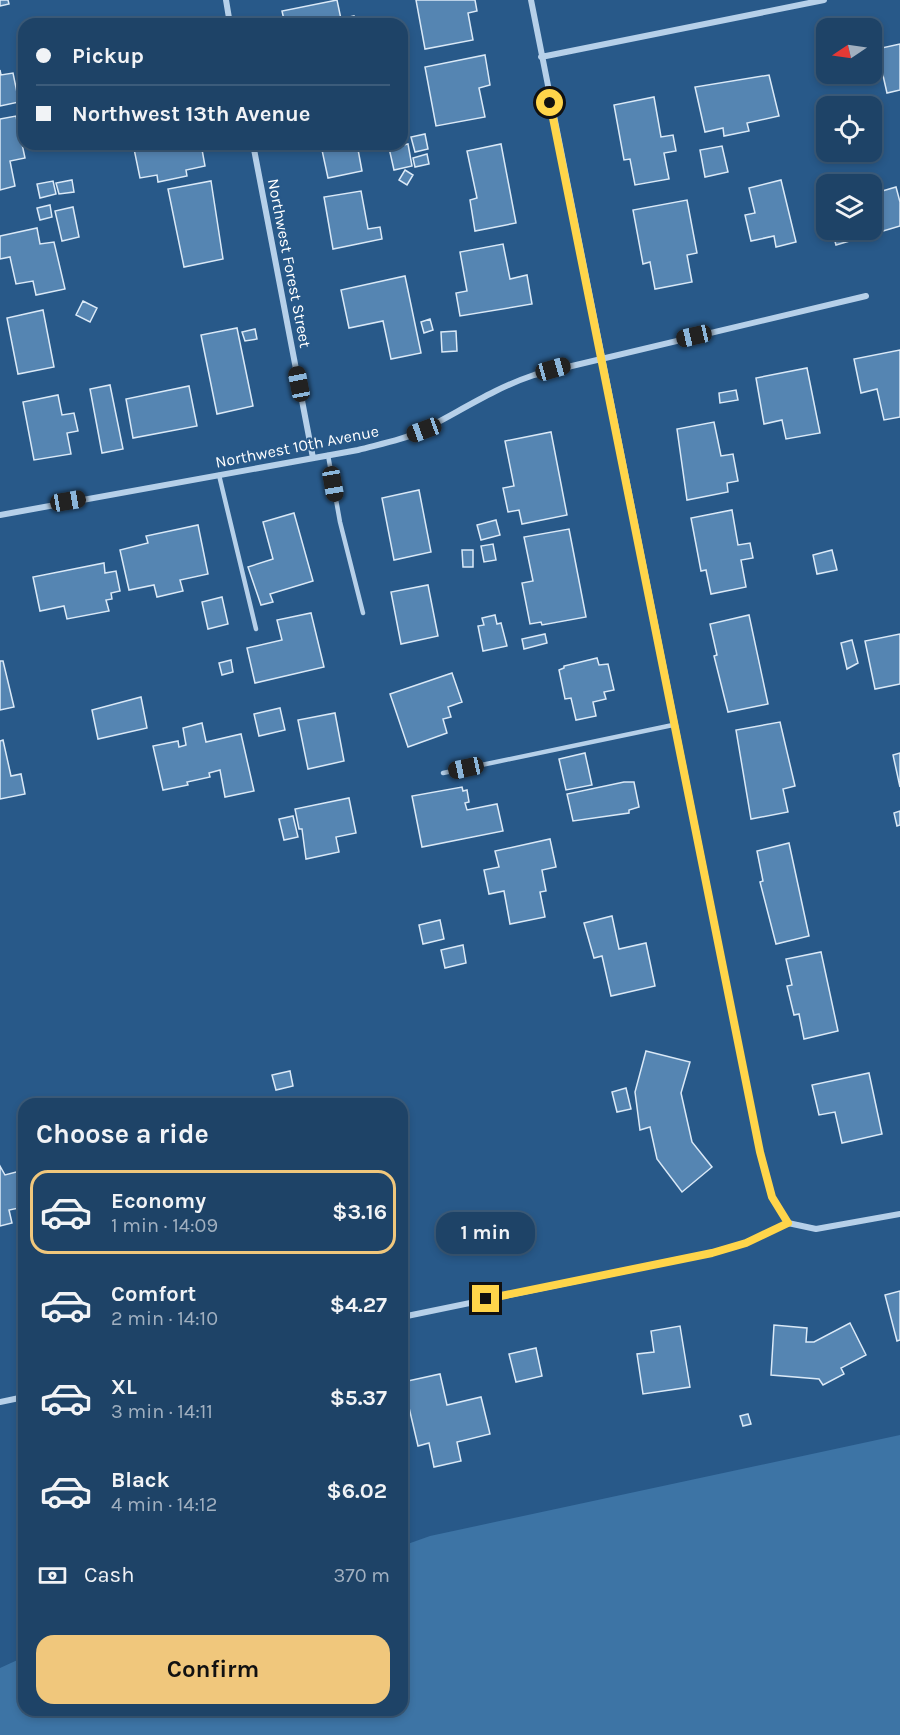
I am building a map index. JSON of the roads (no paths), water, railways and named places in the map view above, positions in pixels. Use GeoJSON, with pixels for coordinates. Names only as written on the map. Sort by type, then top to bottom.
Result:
{"type":"FeatureCollection","features":[{"type":"Feature","properties":{"kind":"street"},"geometry":{"type":"LineString","coordinates":[[226,0],[229,18]]}},
{"type":"Feature","properties":{"kind":"street"},"geometry":{"type":"LineString","coordinates":[[531,0],[673,725],[765,1175],[778,1212],[788,1223],[816,1229],[900,1214]]}},
{"type":"Feature","properties":{"kind":"street"},"geometry":{"type":"LineString","coordinates":[[541,57],[824,0]]}},
{"type":"Feature","properties":{"kind":"street","name":"Northwest Forest Street"},"geometry":{"type":"LineString","coordinates":[[254,150],[313,458]]}},
{"type":"Feature","properties":{"kind":"street","name":"Northwest 10th Avenue"},"geometry":{"type":"LineString","coordinates":[[0,515],[313,458],[404,437],[424,430],[508,384],[600,357],[866,296]]}},
{"type":"Feature","properties":{"kind":"street"},"geometry":{"type":"LineString","coordinates":[[408,1316],[712,1253],[746,1243],[788,1223]]}},
{"type":"Feature","properties":{"kind":"street"},"geometry":{"type":"LineString","coordinates":[[0,1402],[18,1398]]}},
{"type":"Feature","properties":{"kind":"lane"},"geometry":{"type":"LineString","coordinates":[[328,455],[340,522],[363,613]]}},
{"type":"Feature","properties":{"kind":"lane"},"geometry":{"type":"LineString","coordinates":[[219,475],[256,629]]}},
{"type":"Feature","properties":{"kind":"lane"},"geometry":{"type":"LineString","coordinates":[[443,773],[673,725]]}}]}
